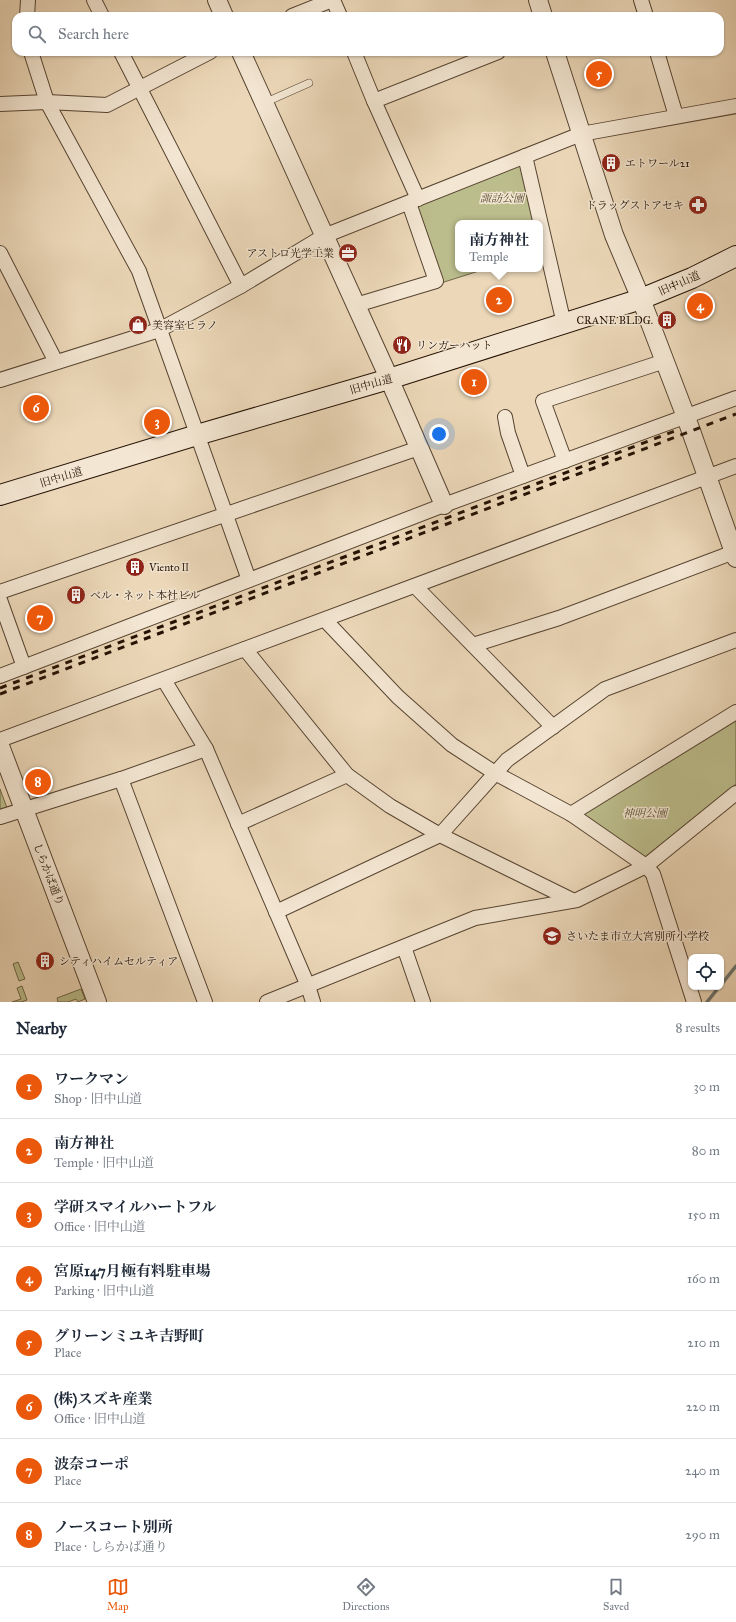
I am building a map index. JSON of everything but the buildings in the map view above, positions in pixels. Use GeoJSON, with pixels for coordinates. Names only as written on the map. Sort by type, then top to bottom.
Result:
{"type":"FeatureCollection","features":[{"type":"Feature","properties":{"kind":"main road","name":"旧中山道"},"geometry":{"type":"LineString","coordinates":[[0,495],[197,435],[389,379],[641,299],[692,278],[736,256]]}},
{"type":"Feature","properties":{"kind":"street"},"geometry":{"type":"LineString","coordinates":[[27,12],[28,0]]}},
{"type":"Feature","properties":{"kind":"street"},"geometry":{"type":"LineString","coordinates":[[94,0],[100,12]]}},
{"type":"Feature","properties":{"kind":"street"},"geometry":{"type":"LineString","coordinates":[[217,0],[222,12]]}},
{"type":"Feature","properties":{"kind":"street"},"geometry":{"type":"LineString","coordinates":[[302,12],[332,0],[338,12]]}},
{"type":"Feature","properties":{"kind":"street"},"geometry":{"type":"LineString","coordinates":[[538,0],[542,12]]}},
{"type":"Feature","properties":{"kind":"street"},"geometry":{"type":"LineString","coordinates":[[641,0],[645,12]]}},
{"type":"Feature","properties":{"kind":"street"},"geometry":{"type":"LineString","coordinates":[[32,56],[47,102],[139,271],[249,580]]}},
{"type":"Feature","properties":{"kind":"street"},"geometry":{"type":"LineString","coordinates":[[123,56],[241,286]]}},
{"type":"Feature","properties":{"kind":"street"},"geometry":{"type":"LineString","coordinates":[[0,104],[47,102],[107,105],[202,56]]}},
{"type":"Feature","properties":{"kind":"street"},"geometry":{"type":"LineString","coordinates":[[243,56],[356,305],[444,505]]}},
{"type":"Feature","properties":{"kind":"street"},"geometry":{"type":"LineString","coordinates":[[356,56],[413,201],[436,281],[356,305]]}},
{"type":"Feature","properties":{"kind":"street"},"geometry":{"type":"LineString","coordinates":[[374,101],[488,56]]}},
{"type":"Feature","properties":{"kind":"street"},"geometry":{"type":"LineString","coordinates":[[473,645],[559,618],[735,555],[665,361],[614,235],[556,56]]}},
{"type":"Feature","properties":{"kind":"street"},"geometry":{"type":"LineString","coordinates":[[658,56],[676,116]]}},
{"type":"Feature","properties":{"kind":"street"},"geometry":{"type":"LineString","coordinates":[[0,380],[159,330],[241,286],[324,236],[581,134],[736,106]]}},
{"type":"Feature","properties":{"kind":"street"},"geometry":{"type":"LineString","coordinates":[[525,156],[540,220]]}},
{"type":"Feature","properties":{"kind":"street"},"geometry":{"type":"LineString","coordinates":[[543,234],[564,324]]}},
{"type":"Feature","properties":{"kind":"street"},"geometry":{"type":"LineString","coordinates":[[0,253],[56,362]]}},
{"type":"Feature","properties":{"kind":"street"},"geometry":{"type":"LineString","coordinates":[[565,461],[543,402],[665,361]]}},
{"type":"Feature","properties":{"kind":"street"},"geometry":{"type":"LineString","coordinates":[[0,676],[444,505],[736,398]]}},
{"type":"Feature","properties":{"kind":"street"},"geometry":{"type":"LineString","coordinates":[[505,417],[508,433],[523,476]]}},
{"type":"Feature","properties":{"kind":"street"},"geometry":{"type":"LineString","coordinates":[[0,592],[419,448]]}},
{"type":"Feature","properties":{"kind":"street"},"geometry":{"type":"LineString","coordinates":[[0,740],[708,478],[736,466]]}},
{"type":"Feature","properties":{"kind":"street"},"geometry":{"type":"LineString","coordinates":[[415,586],[553,727]]}},
{"type":"Feature","properties":{"kind":"street"},"geometry":{"type":"LineString","coordinates":[[0,600],[24,667]]}},
{"type":"Feature","properties":{"kind":"street"},"geometry":{"type":"LineString","coordinates":[[324,620],[398,697],[452,745],[496,773],[571,814],[646,866],[653,874],[694,1002]]}},
{"type":"Feature","properties":{"kind":"street"},"geometry":{"type":"LineString","coordinates":[[276,912],[440,835],[507,760],[605,689],[736,640]]}},
{"type":"Feature","properties":{"kind":"street"},"geometry":{"type":"LineString","coordinates":[[245,649],[347,775],[390,806],[440,835],[572,900]]}},
{"type":"Feature","properties":{"kind":"street"},"geometry":{"type":"LineString","coordinates":[[164,680],[206,749],[308,986],[312,1002]]}},
{"type":"Feature","properties":{"kind":"street"},"geometry":{"type":"LineString","coordinates":[[571,814],[736,712]]}},
{"type":"Feature","properties":{"kind":"street","name":"しらかば通り"},"geometry":{"type":"LineString","coordinates":[[0,746],[25,808],[97,1002]]}},
{"type":"Feature","properties":{"kind":"street"},"geometry":{"type":"LineString","coordinates":[[0,817],[121,779],[206,749]]}},
{"type":"Feature","properties":{"kind":"street"},"geometry":{"type":"LineString","coordinates":[[238,824],[347,775]]}},
{"type":"Feature","properties":{"kind":"street"},"geometry":{"type":"LineString","coordinates":[[121,779],[205,1002]]}},
{"type":"Feature","properties":{"kind":"street"},"geometry":{"type":"LineString","coordinates":[[267,1002],[475,918],[577,900],[646,866],[736,793]]}},
{"type":"Feature","properties":{"kind":"street"},"geometry":{"type":"LineString","coordinates":[[404,947],[423,1002]]}},
{"type":"Feature","properties":{"kind":"lane"},"geometry":{"type":"LineString","coordinates":[[264,103],[309,83]]}},
{"type":"Feature","properties":{"kind":"green space","name":"諏訪公園"},"geometry":{"type":"Polygon","coordinates":[[[521,164],[533,220],[455,220],[455,272],[476,272],[441,283],[416,207],[521,164]]]}},
{"type":"Feature","properties":{"kind":"green space","name":"神明公園"},"geometry":{"type":"Polygon","coordinates":[[[736,716],[736,784],[645,857],[584,815],[584,811],[736,716]]]}},
{"type":"Feature","properties":{"kind":"green space"},"geometry":{"type":"Polygon","coordinates":[[[0,789],[7,808],[0,810],[0,789]]]}},
{"type":"Feature","properties":{"kind":"green space"},"geometry":{"type":"Polygon","coordinates":[[[18,962],[25,979],[19,981],[13,964],[18,962]]]}},
{"type":"Feature","properties":{"kind":"green space"},"geometry":{"type":"Polygon","coordinates":[[[22,986],[27,1000],[12,1002],[21,999],[17,988],[22,986]]]}},
{"type":"Feature","properties":{"kind":"green space"},"geometry":{"type":"Polygon","coordinates":[[[81,989],[85,999],[78,1002],[76,999],[68,1002],[58,1002],[57,998],[81,989]]]}},
{"type":"Feature","properties":{"kind":"waterway"},"geometry":{"type":"LineString","coordinates":[[724,981],[736,966]]}},
{"type":"Feature","properties":{"kind":"waterway"},"geometry":{"type":"LineString","coordinates":[[707,1002],[717,990]]}},
{"type":"Feature","properties":{"kind":"railway"},"geometry":{"type":"LineString","coordinates":[[0,694],[736,414]]}},
{"type":"Feature","properties":{"kind":"railway"},"geometry":{"type":"LineString","coordinates":[[0,688],[675,431]]}},
{"type":"Feature","properties":{"kind":"place","name":"グリーンミユキ吉野町"},"geometry":{"type":"Point","coordinates":[599,74]}},
{"type":"Feature","properties":{"kind":"place","name":"エトワール21"},"geometry":{"type":"Point","coordinates":[611,163]}},
{"type":"Feature","properties":{"kind":"place","name":"ドラッグストアセキ"},"geometry":{"type":"Point","coordinates":[698,205]}},
{"type":"Feature","properties":{"kind":"place","name":"アストロ光学工業"},"geometry":{"type":"Point","coordinates":[348,253]}},
{"type":"Feature","properties":{"kind":"place","name":"南方神社"},"geometry":{"type":"Point","coordinates":[499,300]}},
{"type":"Feature","properties":{"kind":"place","name":"宮原147月極有料駐車場"},"geometry":{"type":"Point","coordinates":[700,306]}},
{"type":"Feature","properties":{"kind":"place","name":"CRANE BLDG."},"geometry":{"type":"Point","coordinates":[667,320]}},
{"type":"Feature","properties":{"kind":"place","name":"美容室ヒラノ"},"geometry":{"type":"Point","coordinates":[138,325]}},
{"type":"Feature","properties":{"kind":"place","name":"リンガーハット"},"geometry":{"type":"Point","coordinates":[402,345]}},
{"type":"Feature","properties":{"kind":"place","name":"ワークマン"},"geometry":{"type":"Point","coordinates":[474,382]}},
{"type":"Feature","properties":{"kind":"place","name":"(株)スズキ産業"},"geometry":{"type":"Point","coordinates":[36,408]}},
{"type":"Feature","properties":{"kind":"place","name":"学研スマイルハートフル"},"geometry":{"type":"Point","coordinates":[157,422]}},
{"type":"Feature","properties":{"kind":"place","name":"VientoⅡ"},"geometry":{"type":"Point","coordinates":[135,567]}},
{"type":"Feature","properties":{"kind":"place","name":"ベル・ネット本社ビル"},"geometry":{"type":"Point","coordinates":[76,595]}},
{"type":"Feature","properties":{"kind":"place","name":"波奈コーポ"},"geometry":{"type":"Point","coordinates":[40,618]}},
{"type":"Feature","properties":{"kind":"place","name":"ノースコート別所"},"geometry":{"type":"Point","coordinates":[38,782]}},
{"type":"Feature","properties":{"kind":"place","name":"さいたま市立大宮別所小学校"},"geometry":{"type":"Point","coordinates":[552,936]}},
{"type":"Feature","properties":{"kind":"place","name":"シティハイムセルティア"},"geometry":{"type":"Point","coordinates":[45,961]}}]}
